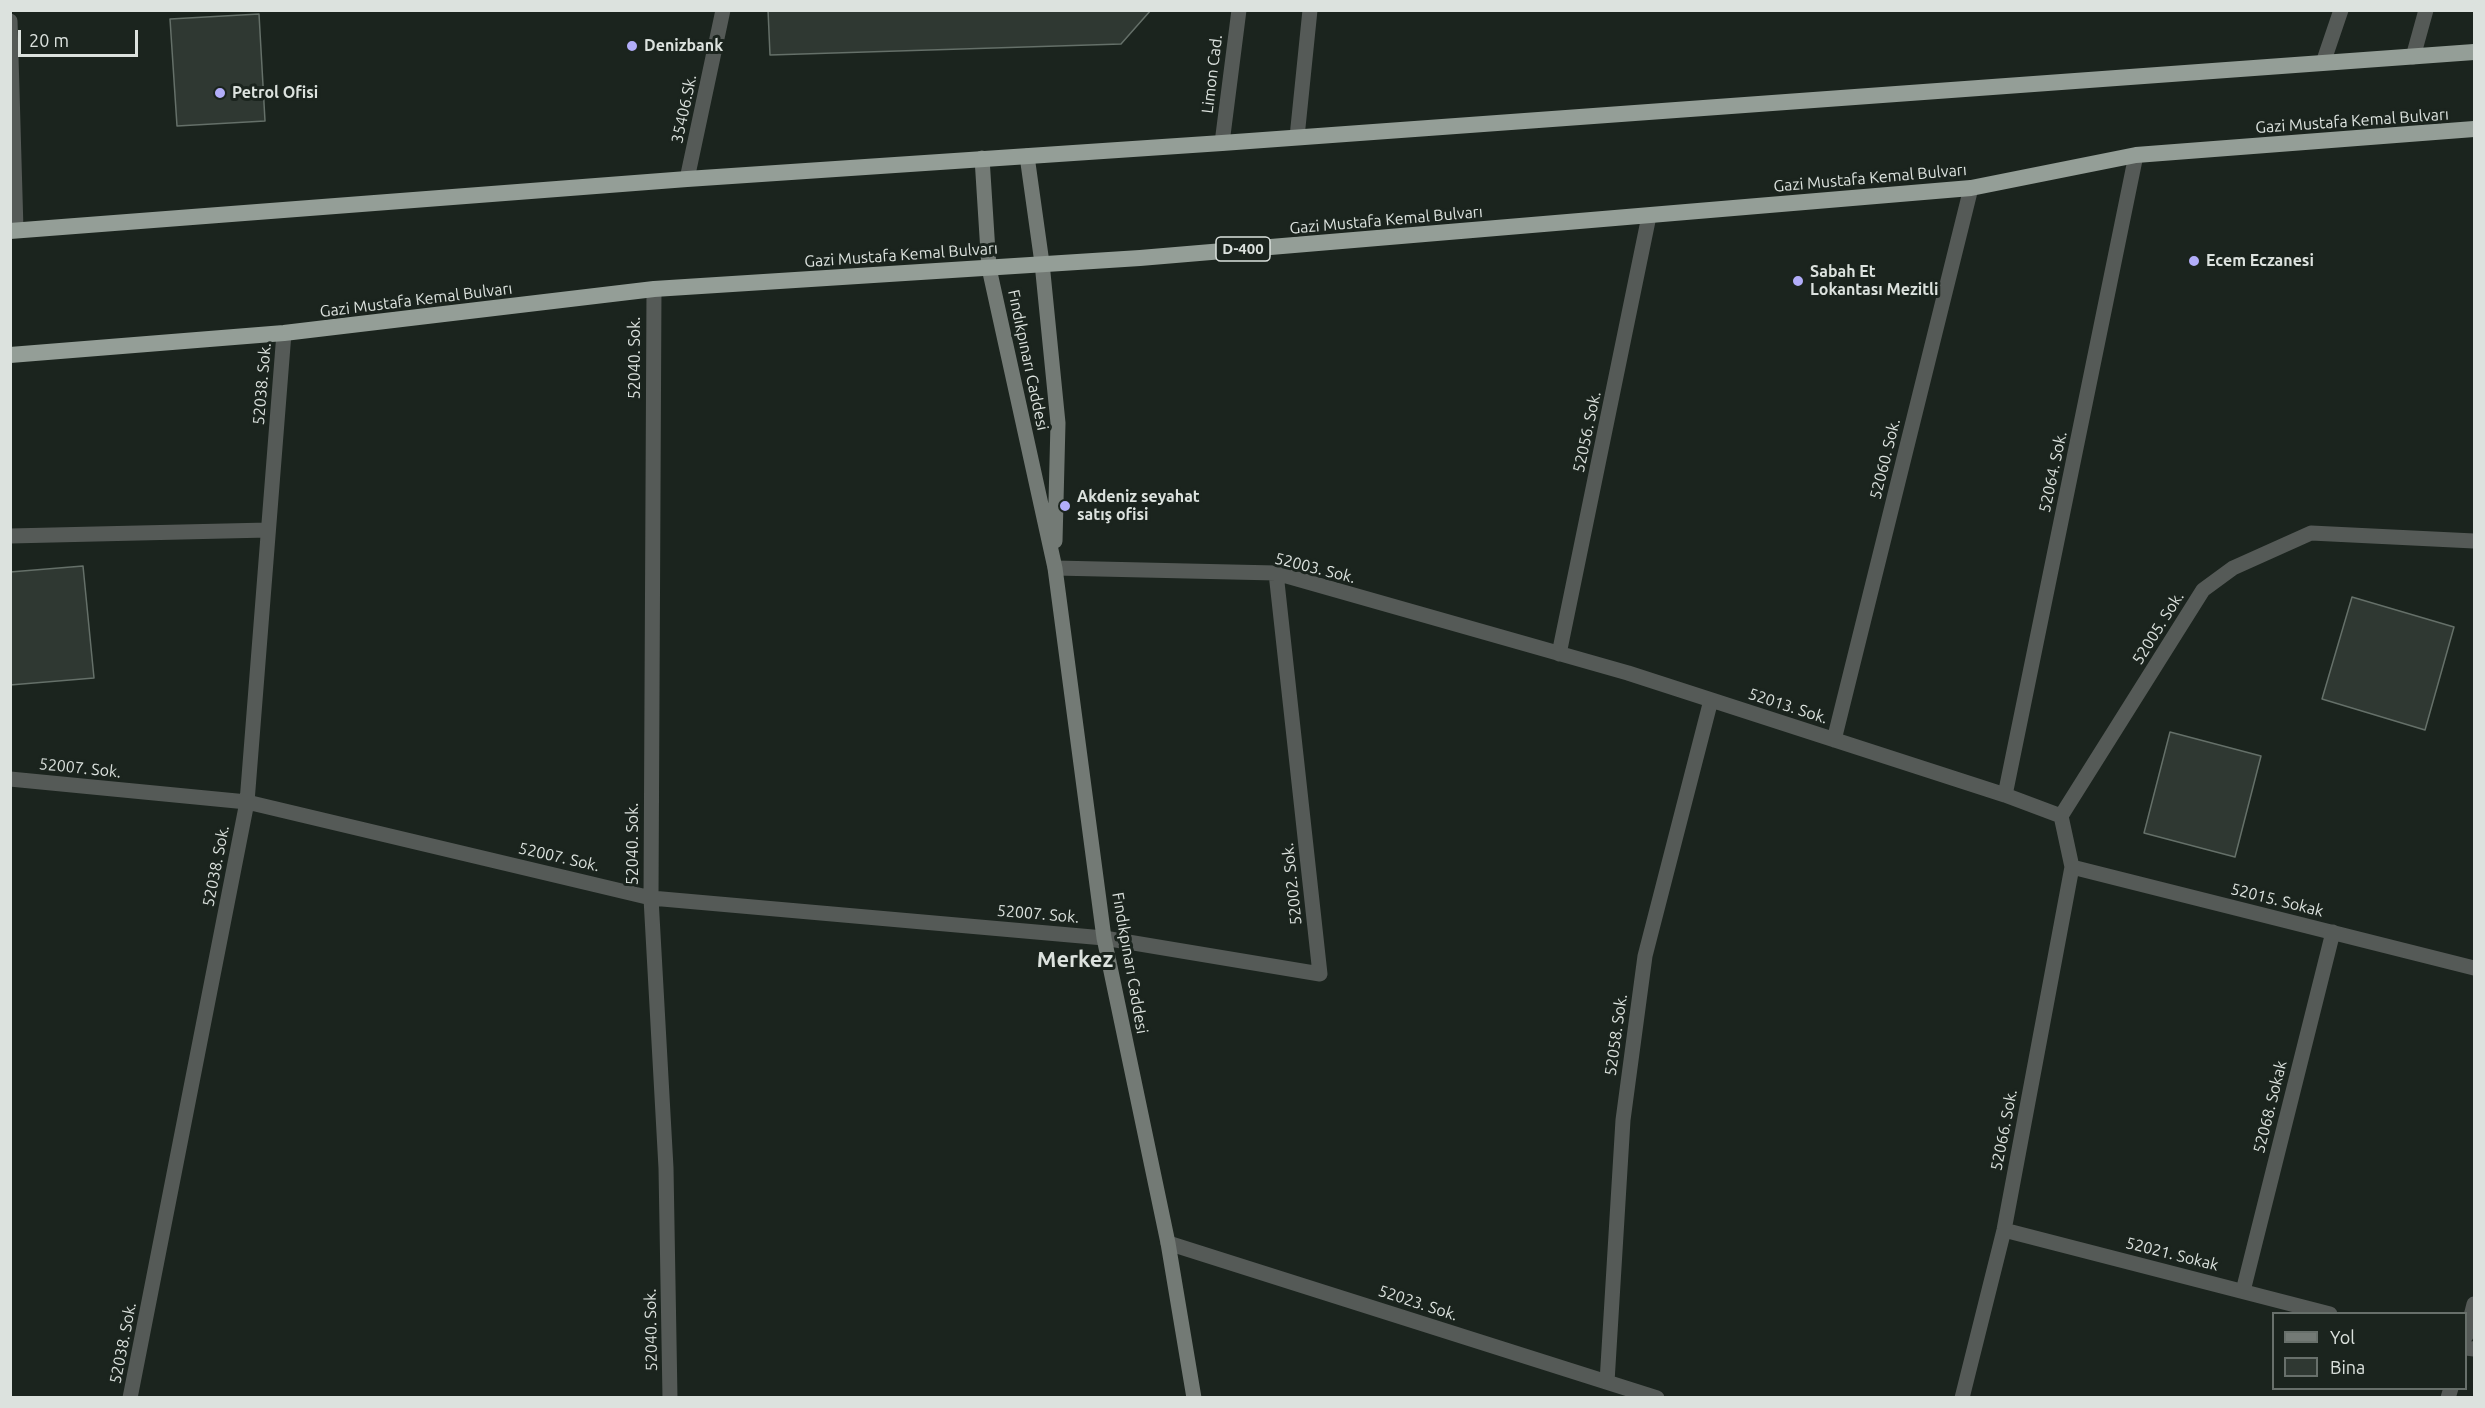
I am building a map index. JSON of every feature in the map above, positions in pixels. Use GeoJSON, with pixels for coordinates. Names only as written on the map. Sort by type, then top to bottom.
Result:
{"type":"FeatureCollection","features":[{"type":"Feature","properties":{"kind":"highway"},"geometry":{"type":"LineString","coordinates":[[13,230],[687,179],[1222,143],[2475,52]]}},
{"type":"Feature","properties":{"kind":"highway","name":"Gazi Mustafa Kemal Bulvarı"},"geometry":{"type":"LineString","coordinates":[[10,355],[284,333],[654,289],[1152,257],[1971,188],[2136,155],[2475,129]]}},
{"type":"Feature","properties":{"kind":"main road","name":"Fındıkpınarı Caddesi"},"geometry":{"type":"LineString","coordinates":[[1026,156],[1042,263],[1058,423],[1055,568]]}},
{"type":"Feature","properties":{"kind":"main road","name":"Fındıkpınarı Caddesi"},"geometry":{"type":"LineString","coordinates":[[982,158],[989,268],[1055,568],[1104,938],[1168,1243],[1194,1398]]}},
{"type":"Feature","properties":{"kind":"street","name":"35406.Sk."},"geometry":{"type":"LineString","coordinates":[[687,179],[723,10]]}},
{"type":"Feature","properties":{"kind":"street","name":"Limon Cad."},"geometry":{"type":"LineString","coordinates":[[1222,143],[1239,10]]}},
{"type":"Feature","properties":{"kind":"street"},"geometry":{"type":"LineString","coordinates":[[1297,137],[1310,10]]}},
{"type":"Feature","properties":{"kind":"street"},"geometry":{"type":"LineString","coordinates":[[2323,63],[2341,10]]}},
{"type":"Feature","properties":{"kind":"street"},"geometry":{"type":"LineString","coordinates":[[2413,57],[2426,10]]}},
{"type":"Feature","properties":{"kind":"street"},"geometry":{"type":"LineString","coordinates":[[10,21],[13,230]]}},
{"type":"Feature","properties":{"kind":"street","name":"52064. Sok."},"geometry":{"type":"LineString","coordinates":[[2005,795],[2136,155]]}},
{"type":"Feature","properties":{"kind":"street","name":"52060. Sok."},"geometry":{"type":"LineString","coordinates":[[1834,740],[1971,188]]}},
{"type":"Feature","properties":{"kind":"street","name":"52056. Sok."},"geometry":{"type":"LineString","coordinates":[[1559,654],[1649,216]]}},
{"type":"Feature","properties":{"kind":"street","name":"52040. Sok."},"geometry":{"type":"LineString","coordinates":[[654,289],[651,898],[666,1168],[669,1398]]}},
{"type":"Feature","properties":{"kind":"street","name":"52038. Sok."},"geometry":{"type":"LineString","coordinates":[[130,1398],[247,802],[284,333]]}},
{"type":"Feature","properties":{"kind":"street"},"geometry":{"type":"LineString","coordinates":[[10,536],[268,530]]}},
{"type":"Feature","properties":{"kind":"street","name":"52005. Sok."},"geometry":{"type":"LineString","coordinates":[[2061,816],[2203,590],[2233,568],[2311,533],[2475,541]]}},
{"type":"Feature","properties":{"kind":"street","name":"52003. Sok."},"geometry":{"type":"LineString","coordinates":[[1055,568],[1276,573],[1559,654]]}},
{"type":"Feature","properties":{"kind":"street","name":"52002. Sok."},"geometry":{"type":"LineString","coordinates":[[1104,938],[1320,974],[1276,573]]}},
{"type":"Feature","properties":{"kind":"street","name":"52013. Sok."},"geometry":{"type":"LineString","coordinates":[[1559,654],[1711,700],[2005,795]]}},
{"type":"Feature","properties":{"kind":"street","name":"52058. Sok."},"geometry":{"type":"LineString","coordinates":[[1607,1382],[1623,1120],[1645,956],[1711,700]]}},
{"type":"Feature","properties":{"kind":"street","name":"52007. Sok."},"geometry":{"type":"LineString","coordinates":[[10,780],[247,802],[651,898],[1104,938]]}},
{"type":"Feature","properties":{"kind":"street"},"geometry":{"type":"LineString","coordinates":[[2005,795],[2061,816],[2072,867]]}},
{"type":"Feature","properties":{"kind":"street","name":"52015. Sokak"},"geometry":{"type":"LineString","coordinates":[[2072,867],[2475,968]]}},
{"type":"Feature","properties":{"kind":"street","name":"52066. Sok."},"geometry":{"type":"LineString","coordinates":[[1962,1398],[2004,1230],[2072,867]]}},
{"type":"Feature","properties":{"kind":"street","name":"52068. Sokak"},"geometry":{"type":"LineString","coordinates":[[2243,1291],[2333,932]]}},
{"type":"Feature","properties":{"kind":"street","name":"52021. Sokak"},"geometry":{"type":"LineString","coordinates":[[2004,1230],[2322,1312]]}},
{"type":"Feature","properties":{"kind":"street","name":"52023. Sok."},"geometry":{"type":"LineString","coordinates":[[1168,1243],[1657,1398]]}},
{"type":"Feature","properties":{"kind":"street"},"geometry":{"type":"LineString","coordinates":[[2467,1332],[2475,1304]]}},
{"type":"Feature","properties":{"kind":"building"},"geometry":{"type":"Polygon","coordinates":[[[768,10],[1151,10],[1121,44],[770,55],[768,10]]]}},
{"type":"Feature","properties":{"kind":"building"},"geometry":{"type":"Polygon","coordinates":[[[259,14],[265,121],[177,126],[170,19],[259,14]]]}},
{"type":"Feature","properties":{"kind":"building"},"geometry":{"type":"Polygon","coordinates":[[[83,566],[94,678],[10,685],[10,572],[83,566]]]}},
{"type":"Feature","properties":{"kind":"building"},"geometry":{"type":"Polygon","coordinates":[[[2352,597],[2454,627],[2425,730],[2322,699],[2352,597]]]}},
{"type":"Feature","properties":{"kind":"building"},"geometry":{"type":"Polygon","coordinates":[[[2170,732],[2261,756],[2235,857],[2144,833],[2170,732]]]}},
{"type":"Feature","properties":{"kind":"place","name":"Denizbank"},"geometry":{"type":"Point","coordinates":[632,46]}},
{"type":"Feature","properties":{"kind":"place","name":"Petrol Ofisi"},"geometry":{"type":"Point","coordinates":[220,93]}},
{"type":"Feature","properties":{"kind":"place","name":"Ecem Eczanesi"},"geometry":{"type":"Point","coordinates":[2194,261]}},
{"type":"Feature","properties":{"kind":"place","name":"Sabah Et Lokantası Mezitli"},"geometry":{"type":"Point","coordinates":[1798,281]}},
{"type":"Feature","properties":{"kind":"place","name":"Akdeniz seyahat satış ofisi"},"geometry":{"type":"Point","coordinates":[1065,506]}},
{"type":"Feature","properties":{"kind":"district","name":"Merkez"},"geometry":{"type":"Point","coordinates":[1075,960]}}]}
